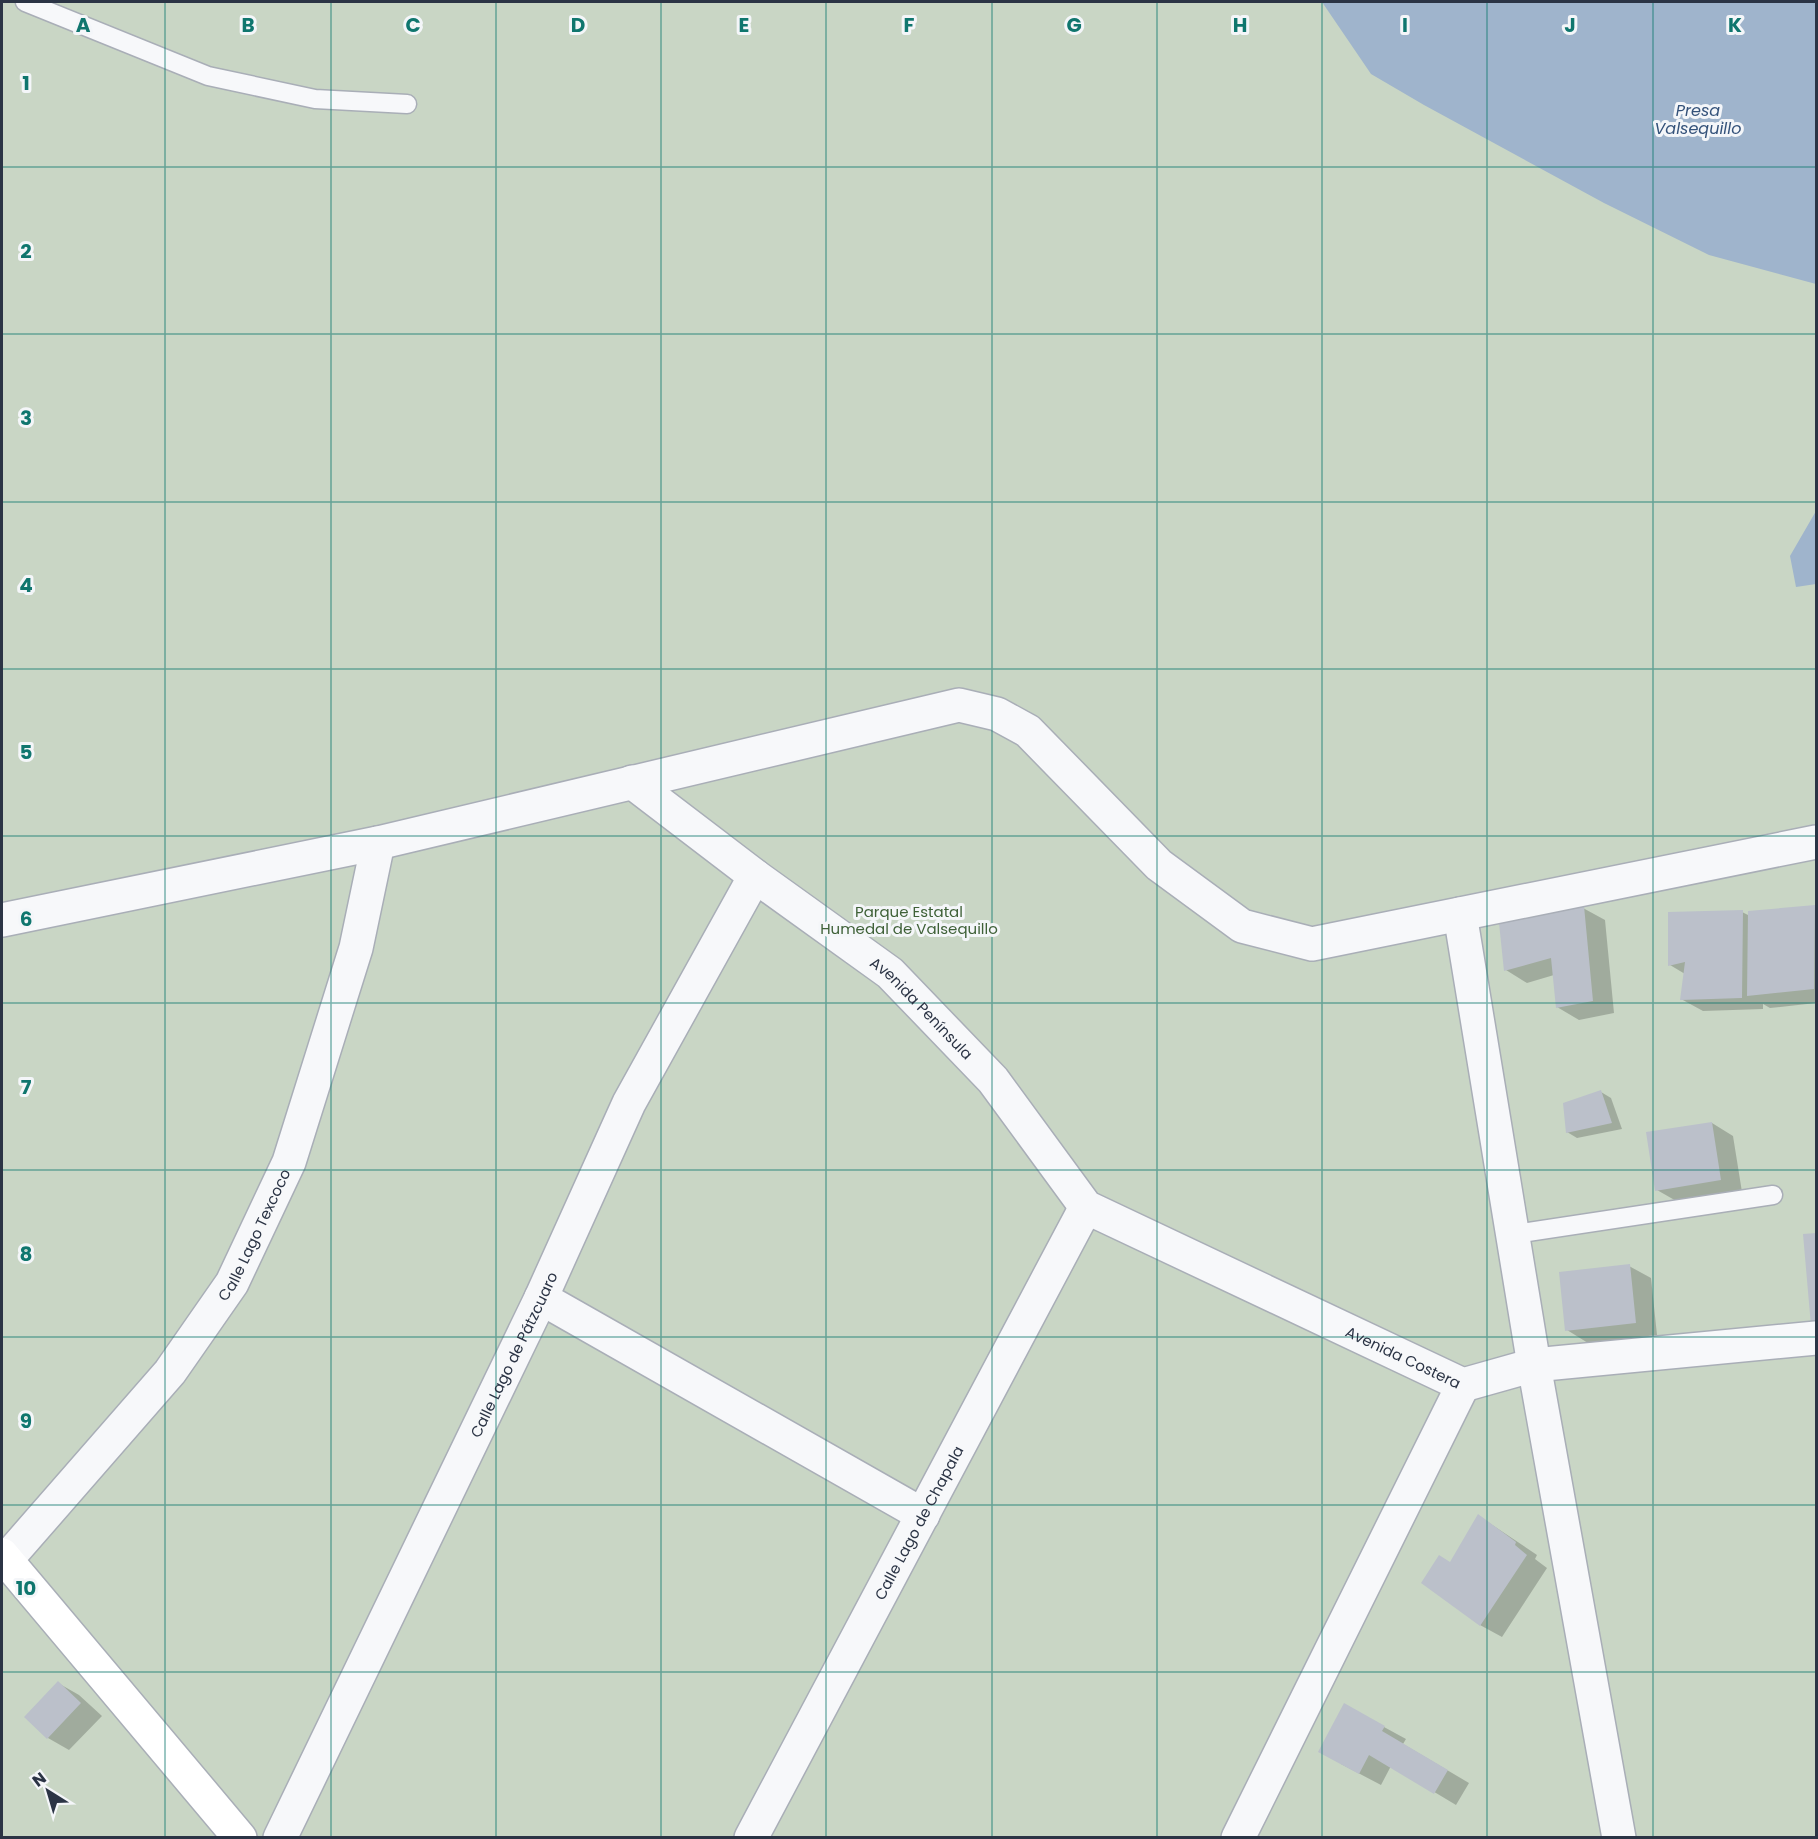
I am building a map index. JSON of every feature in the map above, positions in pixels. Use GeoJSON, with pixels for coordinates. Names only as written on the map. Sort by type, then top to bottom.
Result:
{"type":"FeatureCollection","features":[{"type":"Feature","properties":{"kind":"street"},"geometry":{"type":"LineString","coordinates":[[2,920],[378,843],[959,705],[997,714],[1028,730],[1159,865],[1242,926],[1312,944],[1816,842]]}},
{"type":"Feature","properties":{"kind":"street","name":"Avenida Península"},"geometry":{"type":"LineString","coordinates":[[632,782],[755,876],[890,973],[993,1080],[1086,1207]]}},
{"type":"Feature","properties":{"kind":"street","name":"Calle Lago Texcoco"},"geometry":{"type":"LineString","coordinates":[[4,1557],[170,1372],[232,1283],[288,1162],[356,948],[378,843]]}},
{"type":"Feature","properties":{"kind":"street","name":"Calle Lago de Pátzcuaro"},"geometry":{"type":"LineString","coordinates":[[280,1838],[541,1298],[628,1103],[755,876]]}},
{"type":"Feature","properties":{"kind":"street"},"geometry":{"type":"LineString","coordinates":[[1460,914],[1515,1234],[1534,1365],[1619,1838]]}},
{"type":"Feature","properties":{"kind":"street","name":"Avenida Costera"},"geometry":{"type":"LineString","coordinates":[[1086,1207],[1463,1385],[1534,1365],[1816,1338]]}},
{"type":"Feature","properties":{"kind":"street","name":"Calle Lago de Chapala"},"geometry":{"type":"LineString","coordinates":[[751,1838],[1086,1207]]}},
{"type":"Feature","properties":{"kind":"street"},"geometry":{"type":"LineString","coordinates":[[541,1298],[923,1515]]}},
{"type":"Feature","properties":{"kind":"street"},"geometry":{"type":"LineString","coordinates":[[1238,1838],[1463,1385]]}},
{"type":"Feature","properties":{"kind":"street"},"geometry":{"type":"LineString","coordinates":[[4,1557],[240,1838]]}},
{"type":"Feature","properties":{"kind":"lane"},"geometry":{"type":"LineString","coordinates":[[25,2],[208,76],[315,99],[407,104]]}},
{"type":"Feature","properties":{"kind":"lane"},"geometry":{"type":"LineString","coordinates":[[1515,1234],[1773,1195]]}},
{"type":"Feature","properties":{"kind":"green space","name":"Parque Estatal Humedal de Valsequillo"},"geometry":{"type":"Polygon","coordinates":[[[2,2],[1816,2],[1816,1837],[2,1837],[2,2]]]}},
{"type":"Feature","properties":{"kind":"water","name":"Presa Valsequillo"},"geometry":{"type":"Polygon","coordinates":[[[1322,2],[1816,2],[1816,284],[1709,255],[1604,203],[1424,105],[1371,74],[1322,2]]]}},
{"type":"Feature","properties":{"kind":"water"},"geometry":{"type":"Polygon","coordinates":[[[1816,511],[1816,584],[1796,587],[1790,556],[1816,511]]]}},
{"type":"Feature","properties":{"kind":"building"},"geometry":{"type":"Polygon","coordinates":[[[1815,905],[1814,989],[1747,996],[1748,911],[1815,905]]]}},
{"type":"Feature","properties":{"kind":"building"},"geometry":{"type":"Polygon","coordinates":[[[1584,906],[1593,1001],[1556,1008],[1551,958],[1504,971],[1499,923],[1584,906]]]}},
{"type":"Feature","properties":{"kind":"building"},"geometry":{"type":"Polygon","coordinates":[[[1743,910],[1742,998],[1680,1000],[1685,962],[1668,966],[1668,912],[1743,910]]]}},
{"type":"Feature","properties":{"kind":"building"},"geometry":{"type":"Polygon","coordinates":[[[1601,1090],[1612,1123],[1566,1133],[1563,1103],[1601,1090]]]}},
{"type":"Feature","properties":{"kind":"building"},"geometry":{"type":"Polygon","coordinates":[[[1712,1122],[1721,1180],[1655,1191],[1646,1132],[1712,1122]]]}},
{"type":"Feature","properties":{"kind":"building"},"geometry":{"type":"Polygon","coordinates":[[[1816,1233],[1816,1326],[1811,1326],[1803,1234],[1816,1233]]]}},
{"type":"Feature","properties":{"kind":"building"},"geometry":{"type":"Polygon","coordinates":[[[1630,1264],[1636,1323],[1565,1331],[1559,1272],[1630,1264]]]}},
{"type":"Feature","properties":{"kind":"building"},"geometry":{"type":"Polygon","coordinates":[[[1478,1514],[1516,1542],[1515,1545],[1527,1555],[1480,1626],[1421,1583],[1439,1555],[1450,1562],[1478,1514]]]}},
{"type":"Feature","properties":{"kind":"building"},"geometry":{"type":"Polygon","coordinates":[[[58,1681],[81,1703],[47,1739],[24,1717],[58,1681]]]}},
{"type":"Feature","properties":{"kind":"building"},"geometry":{"type":"Polygon","coordinates":[[[1344,1703],[1385,1726],[1382,1731],[1448,1770],[1434,1794],[1369,1755],[1359,1774],[1318,1752],[1344,1703]]]}}]}
